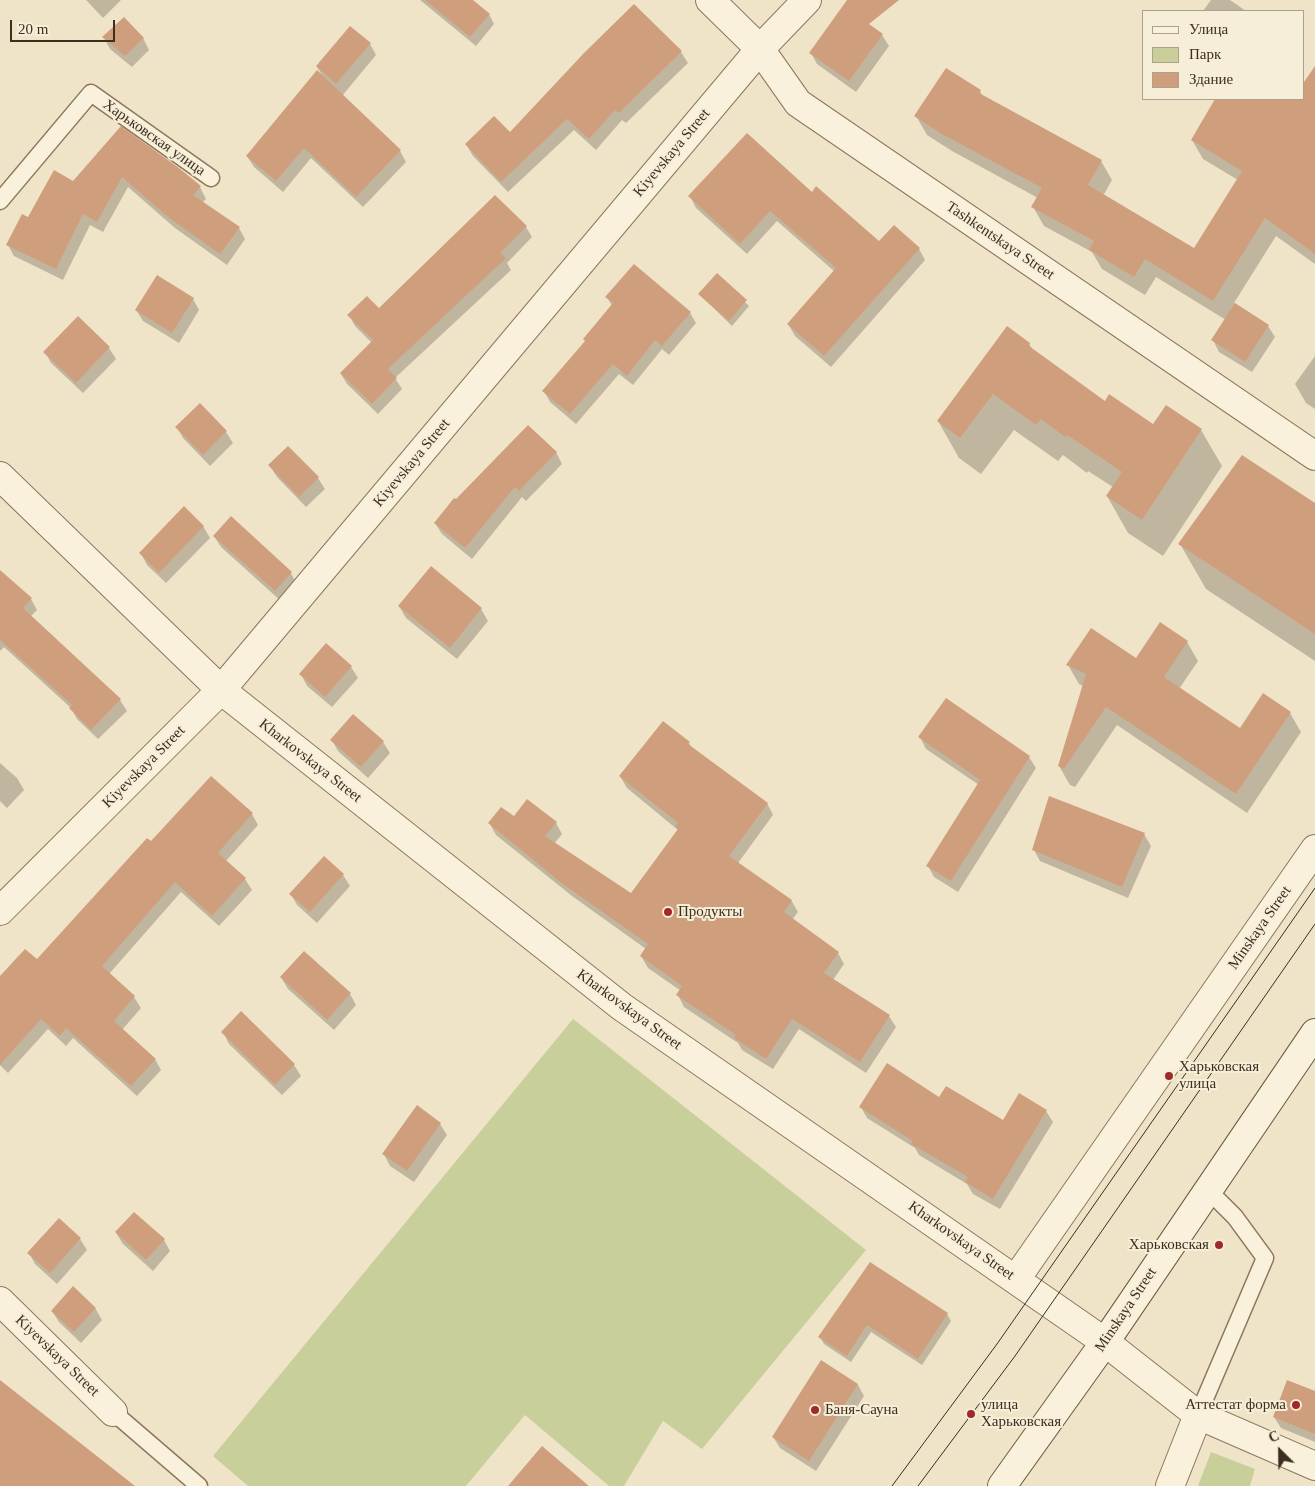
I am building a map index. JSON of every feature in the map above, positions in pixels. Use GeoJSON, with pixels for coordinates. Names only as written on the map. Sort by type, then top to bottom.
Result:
{"type":"FeatureCollection","features":[{"type":"Feature","properties":{"kind":"street","name":"Tashkentskaya Street"},"geometry":{"type":"LineString","coordinates":[[710,0],[760,49],[798,103],[1315,456]]}},
{"type":"Feature","properties":{"kind":"street","name":"Kiyevskaya Street"},"geometry":{"type":"LineString","coordinates":[[0,911],[221,690],[760,49],[807,0]]}},
{"type":"Feature","properties":{"kind":"street","name":"Kharkovskaya Street"},"geometry":{"type":"LineString","coordinates":[[0,476],[221,690],[622,1007],[1104,1342],[1198,1415],[1315,1466]]}},
{"type":"Feature","properties":{"kind":"street","name":"Minskaya Street"},"geometry":{"type":"LineString","coordinates":[[1016,1280],[1315,848]]}},
{"type":"Feature","properties":{"kind":"street","name":"Minskaya Street"},"geometry":{"type":"LineString","coordinates":[[1002,1486],[1104,1342],[1315,1033]]}},
{"type":"Feature","properties":{"kind":"street","name":"Kiyevskaya Street"},"geometry":{"type":"LineString","coordinates":[[0,1301],[113,1412]]}},
{"type":"Feature","properties":{"kind":"street"},"geometry":{"type":"LineString","coordinates":[[1170,1486],[1198,1415]]}},
{"type":"Feature","properties":{"kind":"lane","name":"Харьковская улица"},"geometry":{"type":"LineString","coordinates":[[0,201],[91,92],[211,178]]}},
{"type":"Feature","properties":{"kind":"lane"},"geometry":{"type":"LineString","coordinates":[[1198,1415],[1265,1258],[1235,1218],[1208,1190]]}},
{"type":"Feature","properties":{"kind":"lane"},"geometry":{"type":"LineString","coordinates":[[113,1412],[199,1486]]}},
{"type":"Feature","properties":{"kind":"green space"},"geometry":{"type":"Polygon","coordinates":[[[573,1019],[866,1250],[702,1449],[663,1421],[624,1486],[609,1486],[525,1415],[466,1486],[248,1486],[213,1456],[573,1019]]]}},
{"type":"Feature","properties":{"kind":"green space"},"geometry":{"type":"Polygon","coordinates":[[[1211,1452],[1255,1469],[1250,1486],[1198,1486],[1211,1452]]]}},
{"type":"Feature","properties":{"kind":"building"},"geometry":{"type":"Polygon","coordinates":[[[425,0],[473,0],[490,14],[470,37],[425,0]]]}},
{"type":"Feature","properties":{"kind":"building"},"geometry":{"type":"Polygon","coordinates":[[[847,0],[899,0],[869,24],[883,34],[849,81],[809,53],[847,0]]]}},
{"type":"Feature","properties":{"kind":"building"},"geometry":{"type":"Polygon","coordinates":[[[634,4],[682,51],[619,113],[615,110],[589,139],[567,119],[501,182],[465,144],[494,116],[510,132],[584,53],[634,4]]]}},
{"type":"Feature","properties":{"kind":"building"},"geometry":{"type":"Polygon","coordinates":[[[124,17],[144,38],[125,56],[102,37],[124,17]]]}},
{"type":"Feature","properties":{"kind":"building"},"geometry":{"type":"Polygon","coordinates":[[[350,26],[371,43],[336,84],[316,66],[350,26]]]}},
{"type":"Feature","properties":{"kind":"building"},"geometry":{"type":"Polygon","coordinates":[[[1315,66],[1315,254],[1265,218],[1213,301],[1145,259],[1134,277],[1089,250],[1094,241],[1031,207],[1042,188],[940,133],[914,116],[946,68],[981,90],[979,93],[1102,160],[1088,185],[1194,248],[1242,171],[1191,140],[1214,100],[1305,100],[1305,81],[1315,66]]]}},
{"type":"Feature","properties":{"kind":"building"},"geometry":{"type":"Polygon","coordinates":[[[317,70],[401,150],[356,197],[304,148],[276,181],[246,156],[317,70]]]}},
{"type":"Feature","properties":{"kind":"building"},"geometry":{"type":"Polygon","coordinates":[[[121,126],[201,186],[193,195],[240,227],[220,254],[168,217],[122,177],[97,222],[83,214],[56,269],[6,245],[22,214],[28,217],[54,170],[73,181],[121,126]]]}},
{"type":"Feature","properties":{"kind":"building"},"geometry":{"type":"Polygon","coordinates":[[[747,133],[812,192],[816,186],[879,241],[894,225],[920,248],[824,356],[787,324],[836,268],[770,211],[740,244],[688,196],[747,133]]]}},
{"type":"Feature","properties":{"kind":"building"},"geometry":{"type":"Polygon","coordinates":[[[495,195],[527,226],[500,253],[506,258],[388,369],[397,378],[372,404],[340,373],[373,340],[347,315],[367,296],[379,308],[495,195]]]}},
{"type":"Feature","properties":{"kind":"building"},"geometry":{"type":"Polygon","coordinates":[[[634,264],[691,312],[662,346],[655,340],[627,376],[613,364],[570,414],[542,391],[585,341],[583,339],[613,303],[605,297],[634,264]]]}},
{"type":"Feature","properties":{"kind":"building"},"geometry":{"type":"Polygon","coordinates":[[[717,273],[747,300],[729,321],[698,294],[717,273]]]}},
{"type":"Feature","properties":{"kind":"building"},"geometry":{"type":"Polygon","coordinates":[[[157,275],[194,298],[172,333],[135,310],[157,275]]]}},
{"type":"Feature","properties":{"kind":"building"},"geometry":{"type":"Polygon","coordinates":[[[1235,303],[1269,325],[1245,362],[1211,340],[1235,303]]]}},
{"type":"Feature","properties":{"kind":"building"},"geometry":{"type":"Polygon","coordinates":[[[78,316],[110,347],[76,383],[43,352],[78,316]]]}},
{"type":"Feature","properties":{"kind":"building"},"geometry":{"type":"Polygon","coordinates":[[[1007,326],[1030,343],[1029,346],[1105,401],[1109,394],[1153,424],[1166,405],[1202,429],[1142,520],[1106,496],[1122,472],[1067,435],[1065,437],[1041,419],[1036,425],[993,394],[960,438],[937,421],[1007,326]]]}},
{"type":"Feature","properties":{"kind":"building"},"geometry":{"type":"Polygon","coordinates":[[[200,403],[227,431],[203,455],[175,427],[200,403]]]}},
{"type":"Feature","properties":{"kind":"building"},"geometry":{"type":"Polygon","coordinates":[[[528,425],[557,452],[519,491],[515,487],[465,548],[434,523],[454,498],[456,499],[528,425]]]}},
{"type":"Feature","properties":{"kind":"building"},"geometry":{"type":"Polygon","coordinates":[[[288,446],[319,477],[299,497],[268,465],[288,446]]]}},
{"type":"Feature","properties":{"kind":"building"},"geometry":{"type":"Polygon","coordinates":[[[1242,455],[1315,503],[1315,634],[1178,544],[1242,455]]]}},
{"type":"Feature","properties":{"kind":"building"},"geometry":{"type":"Polygon","coordinates":[[[184,506],[204,526],[159,573],[139,553],[184,506]]]}},
{"type":"Feature","properties":{"kind":"building"},"geometry":{"type":"Polygon","coordinates":[[[231,516],[292,572],[275,591],[213,536],[231,516]]]}},
{"type":"Feature","properties":{"kind":"building"},"geometry":{"type":"Polygon","coordinates":[[[431,566],[482,608],[450,648],[398,606],[431,566]]]}},
{"type":"Feature","properties":{"kind":"building"},"geometry":{"type":"Polygon","coordinates":[[[0,570],[32,598],[23,608],[121,699],[91,730],[69,708],[72,705],[0,640],[0,570]]]}},
{"type":"Feature","properties":{"kind":"building"},"geometry":{"type":"Polygon","coordinates":[[[1160,622],[1188,641],[1164,677],[1240,728],[1263,693],[1291,712],[1236,794],[1106,707],[1064,769],[1058,766],[1086,674],[1066,665],[1091,628],[1136,658],[1160,622]]]}},
{"type":"Feature","properties":{"kind":"building"},"geometry":{"type":"Polygon","coordinates":[[[326,643],[352,666],[325,697],[299,674],[326,643]]]}},
{"type":"Feature","properties":{"kind":"building"},"geometry":{"type":"Polygon","coordinates":[[[946,698],[1030,756],[951,881],[926,866],[980,780],[918,737],[946,698]]]}},
{"type":"Feature","properties":{"kind":"building"},"geometry":{"type":"Polygon","coordinates":[[[353,714],[384,741],[361,767],[330,740],[353,714]]]}},
{"type":"Feature","properties":{"kind":"building"},"geometry":{"type":"Polygon","coordinates":[[[663,721],[690,742],[688,744],[768,803],[729,856],[792,900],[784,912],[839,952],[824,973],[890,1015],[860,1062],[792,1019],[766,1059],[734,1038],[736,1035],[676,995],[682,986],[640,956],[648,944],[564,885],[488,823],[501,807],[514,816],[527,799],[557,822],[545,836],[631,893],[678,829],[675,827],[678,823],[619,776],[663,721]]]}},
{"type":"Feature","properties":{"kind":"building"},"geometry":{"type":"Polygon","coordinates":[[[211,776],[253,813],[218,853],[246,878],[212,916],[175,882],[102,966],[135,996],[114,1021],[156,1059],[131,1086],[66,1028],[60,1036],[41,1019],[0,1065],[0,976],[25,949],[37,959],[147,838],[151,841],[211,776]]]}},
{"type":"Feature","properties":{"kind":"building"},"geometry":{"type":"Polygon","coordinates":[[[1049,796],[1145,833],[1122,887],[1032,850],[1049,796]]]}},
{"type":"Feature","properties":{"kind":"building"},"geometry":{"type":"Polygon","coordinates":[[[324,856],[344,874],[310,912],[289,894],[324,856]]]}},
{"type":"Feature","properties":{"kind":"building"},"geometry":{"type":"Polygon","coordinates":[[[304,951],[351,993],[327,1020],[280,977],[304,951]]]}},
{"type":"Feature","properties":{"kind":"building"},"geometry":{"type":"Polygon","coordinates":[[[241,1011],[295,1064],[275,1085],[221,1032],[241,1011]]]}},
{"type":"Feature","properties":{"kind":"building"},"geometry":{"type":"Polygon","coordinates":[[[887,1063],[939,1097],[946,1086],[1003,1120],[1019,1093],[1047,1110],[993,1199],[965,1182],[968,1177],[911,1144],[913,1141],[859,1107],[887,1063]]]}},
{"type":"Feature","properties":{"kind":"building"},"geometry":{"type":"Polygon","coordinates":[[[417,1105],[441,1123],[407,1171],[382,1154],[417,1105]]]}},
{"type":"Feature","properties":{"kind":"building"},"geometry":{"type":"Polygon","coordinates":[[[134,1212],[165,1239],[146,1260],[115,1232],[134,1212]]]}},
{"type":"Feature","properties":{"kind":"building"},"geometry":{"type":"Polygon","coordinates":[[[59,1218],[81,1238],[50,1273],[27,1253],[59,1218]]]}},
{"type":"Feature","properties":{"kind":"building"},"geometry":{"type":"Polygon","coordinates":[[[870,1262],[948,1313],[918,1359],[867,1325],[847,1356],[818,1337],[870,1262]]]}},
{"type":"Feature","properties":{"kind":"building"},"geometry":{"type":"Polygon","coordinates":[[[73,1286],[96,1308],[74,1332],[51,1311],[73,1286]]]}},
{"type":"Feature","properties":{"kind":"building","name":"Баня-Сауна"},"geometry":{"type":"Polygon","coordinates":[[[821,1360],[858,1384],[809,1461],[772,1437],[821,1360]]]}},
{"type":"Feature","properties":{"kind":"building"},"geometry":{"type":"Polygon","coordinates":[[[0,1380],[135,1486],[0,1486],[0,1380]]]}},
{"type":"Feature","properties":{"kind":"building"},"geometry":{"type":"Polygon","coordinates":[[[1287,1380],[1315,1391],[1315,1434],[1273,1417],[1287,1380]]]}},
{"type":"Feature","properties":{"kind":"building"},"geometry":{"type":"Polygon","coordinates":[[[542,1446],[589,1486],[508,1486],[542,1446]]]}},
{"type":"Feature","properties":{"kind":"tram line"},"geometry":{"type":"LineString","coordinates":[[892,1486],[997,1344],[1315,888]]}},
{"type":"Feature","properties":{"kind":"tram line"},"geometry":{"type":"LineString","coordinates":[[918,1486],[1015,1356],[1315,924]]}},
{"type":"Feature","properties":{"kind":"place","name":"Продукты"},"geometry":{"type":"Point","coordinates":[668,912]}},
{"type":"Feature","properties":{"kind":"place","name":"Харьковская улица"},"geometry":{"type":"Point","coordinates":[1169,1076]}},
{"type":"Feature","properties":{"kind":"place","name":"Харьковская"},"geometry":{"type":"Point","coordinates":[1219,1245]}},
{"type":"Feature","properties":{"kind":"place","name":"Аттестат форма"},"geometry":{"type":"Point","coordinates":[1296,1405]}},
{"type":"Feature","properties":{"kind":"place","name":"Баня-Сауна"},"geometry":{"type":"Point","coordinates":[815,1410]}},
{"type":"Feature","properties":{"kind":"place","name":"улица Харьковская"},"geometry":{"type":"Point","coordinates":[971,1414]}}]}
